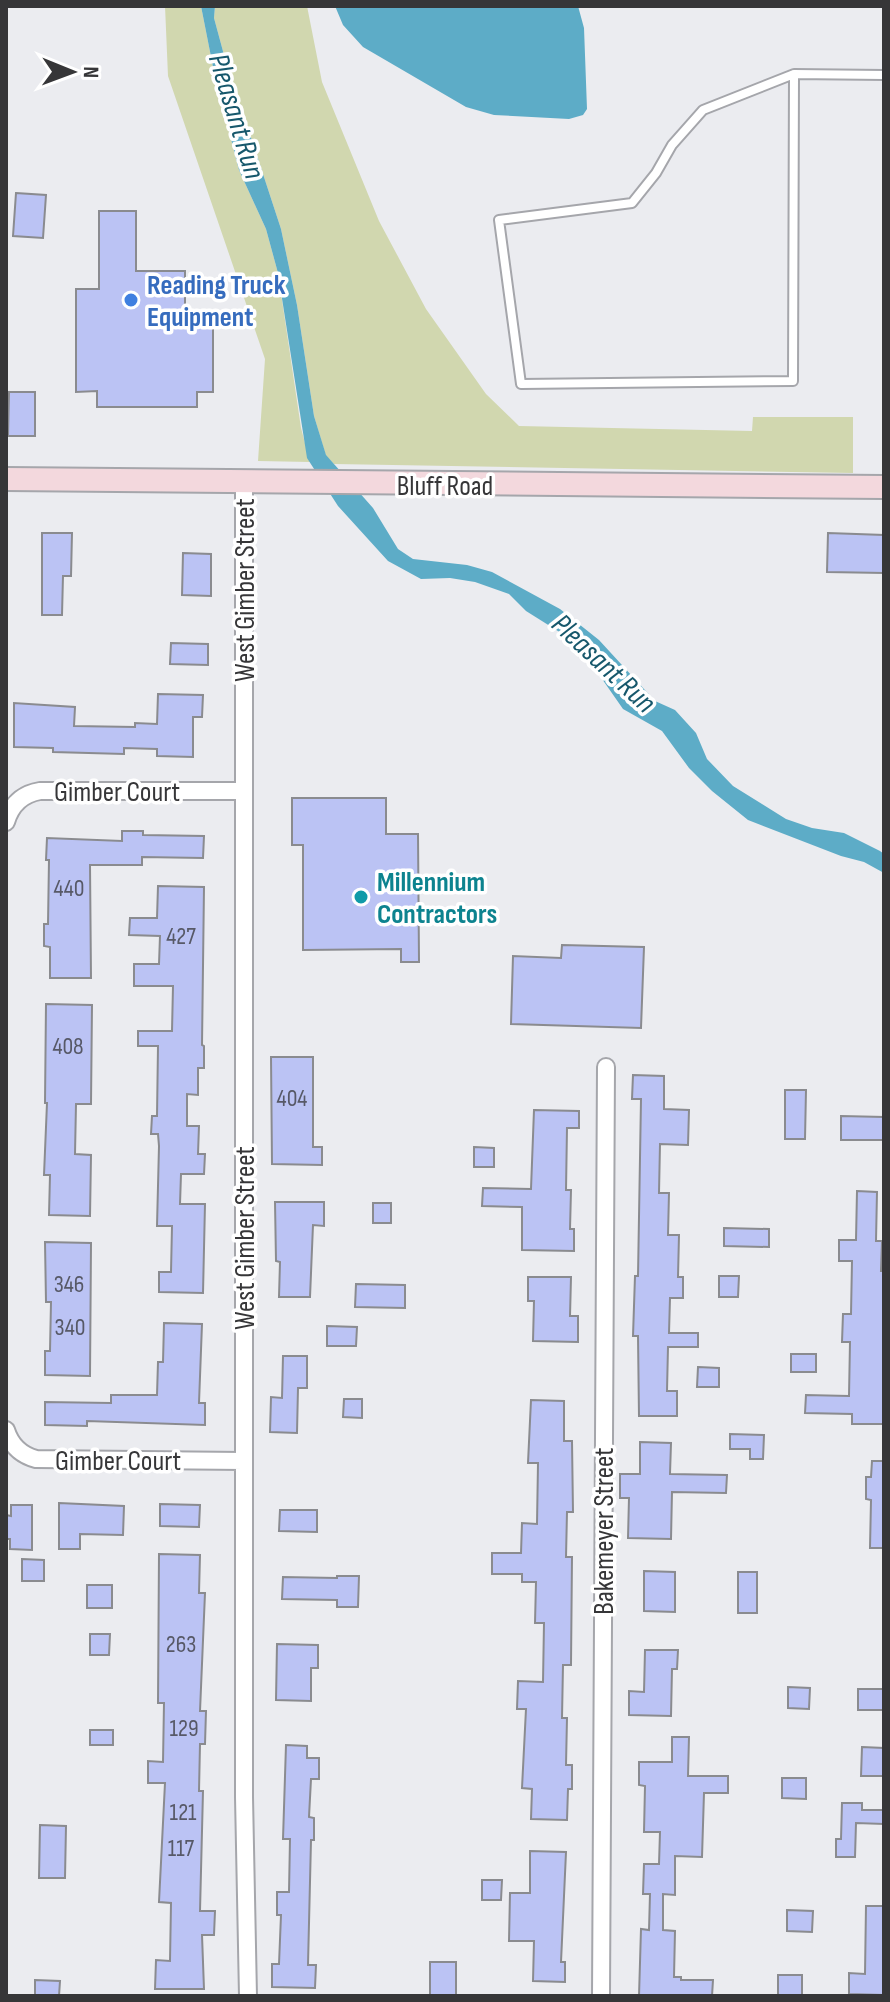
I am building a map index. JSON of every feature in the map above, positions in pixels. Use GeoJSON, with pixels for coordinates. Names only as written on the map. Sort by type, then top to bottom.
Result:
{"type":"FeatureCollection","features":[{"type":"Feature","properties":{"kind":"main road","name":"Bluff Road"},"geometry":{"type":"LineString","coordinates":[[6,479],[391,485],[884,487]]}},
{"type":"Feature","properties":{"kind":"street","name":"West Gimber Street"},"geometry":{"type":"LineString","coordinates":[[244,481],[244,1797],[248,1996]]}},
{"type":"Feature","properties":{"kind":"street","name":"Gimber Court"},"geometry":{"type":"LineString","coordinates":[[6,822],[13,805],[28,794],[40,791],[243,791]]}},
{"type":"Feature","properties":{"kind":"street","name":"Bakemeyer Street"},"geometry":{"type":"LineString","coordinates":[[601,1996],[606,1067]]}},
{"type":"Feature","properties":{"kind":"street","name":"Gimber Court"},"geometry":{"type":"LineString","coordinates":[[6,1430],[12,1444],[21,1453],[36,1459],[244,1461]]}},
{"type":"Feature","properties":{"kind":"lane"},"geometry":{"type":"LineString","coordinates":[[794,74],[793,381],[521,384],[499,220],[632,203],[656,173],[672,145],[703,110],[794,74],[884,75]]}},
{"type":"Feature","properties":{"kind":"green space"},"geometry":{"type":"Polygon","coordinates":[[[165,6],[201,6],[239,170],[266,229],[278,273],[301,428],[310,462],[258,461],[265,359],[168,76],[165,6]]]}},
{"type":"Feature","properties":{"kind":"green space"},"geometry":{"type":"Polygon","coordinates":[[[215,6],[307,6],[322,82],[379,221],[426,309],[486,394],[519,426],[752,431],[753,417],[853,417],[853,473],[334,464],[326,456],[314,416],[297,305],[281,229],[224,55],[214,18],[215,6]]]}},
{"type":"Feature","properties":{"kind":"water","name":"Pleasant Run"},"geometry":{"type":"Polygon","coordinates":[[[201,6],[215,6],[214,18],[224,55],[281,229],[297,305],[314,416],[326,455],[373,508],[398,549],[413,559],[467,565],[492,572],[560,609],[599,640],[655,701],[675,710],[696,733],[707,759],[733,786],[786,819],[812,828],[844,833],[880,851],[884,854],[884,873],[864,862],[748,820],[689,768],[662,731],[623,709],[577,643],[526,611],[509,594],[475,582],[450,578],[421,579],[388,561],[338,506],[307,458],[278,273],[266,229],[239,170],[201,6]]]}},
{"type":"Feature","properties":{"kind":"water"},"geometry":{"type":"Polygon","coordinates":[[[335,6],[578,6],[584,28],[587,109],[583,115],[569,119],[494,115],[466,107],[363,47],[343,25],[335,6]]]}},
{"type":"Feature","properties":{"kind":"building"},"geometry":{"type":"Polygon","coordinates":[[[16,193],[46,195],[43,238],[13,236],[16,193]]]}},
{"type":"Feature","properties":{"kind":"building","name":"Reading Truck Equipment"},"geometry":{"type":"Polygon","coordinates":[[[99,211],[136,211],[136,271],[185,271],[185,311],[213,311],[213,392],[197,392],[197,407],[97,407],[97,391],[76,392],[76,289],[99,289],[99,211]]]}},
{"type":"Feature","properties":{"kind":"building"},"geometry":{"type":"Polygon","coordinates":[[[9,392],[35,392],[35,436],[8,436],[9,392]]]}},
{"type":"Feature","properties":{"kind":"building"},"geometry":{"type":"Polygon","coordinates":[[[42,533],[72,533],[71,576],[63,576],[62,615],[42,615],[42,533]]]}},
{"type":"Feature","properties":{"kind":"building"},"geometry":{"type":"Polygon","coordinates":[[[828,533],[884,535],[884,573],[827,572],[828,533]]]}},
{"type":"Feature","properties":{"kind":"building"},"geometry":{"type":"Polygon","coordinates":[[[183,553],[211,554],[211,596],[182,595],[183,553]]]}},
{"type":"Feature","properties":{"kind":"building"},"geometry":{"type":"Polygon","coordinates":[[[171,643],[208,644],[208,665],[170,664],[171,643]]]}},
{"type":"Feature","properties":{"kind":"building"},"geometry":{"type":"Polygon","coordinates":[[[158,694],[203,695],[202,717],[193,717],[193,757],[157,756],[157,749],[124,748],[124,754],[53,752],[53,748],[14,747],[14,703],[75,707],[74,726],[135,727],[135,723],[157,724],[158,694]]]}},
{"type":"Feature","properties":{"kind":"building","name":"Millennium Contractors"},"geometry":{"type":"Polygon","coordinates":[[[292,798],[386,798],[386,834],[418,834],[419,962],[401,962],[401,949],[303,950],[303,845],[292,845],[292,798]]]}},
{"type":"Feature","properties":{"kind":"building"},"geometry":{"type":"Polygon","coordinates":[[[122,831],[143,831],[143,835],[204,836],[203,858],[142,857],[142,865],[90,865],[91,978],[50,978],[50,947],[44,946],[44,924],[48,924],[47,838],[122,841],[122,831]]]}},
{"type":"Feature","properties":{"kind":"building"},"geometry":{"type":"Polygon","coordinates":[[[158,886],[204,887],[204,1068],[198,1068],[198,1095],[187,1094],[187,1126],[199,1126],[198,1154],[205,1154],[204,1174],[181,1174],[180,1204],[205,1204],[203,1293],[159,1292],[159,1272],[171,1272],[172,1226],[157,1226],[159,1146],[158,1134],[151,1134],[152,1116],[157,1116],[158,1046],[138,1046],[138,1031],[172,1031],[173,986],[134,986],[134,964],[159,964],[160,936],[129,935],[130,918],[157,918],[158,886]]]}},
{"type":"Feature","properties":{"kind":"building"},"geometry":{"type":"Polygon","coordinates":[[[562,945],[644,947],[641,1028],[511,1024],[513,956],[561,958],[562,945]]]}},
{"type":"Feature","properties":{"kind":"building"},"geometry":{"type":"Polygon","coordinates":[[[46,1004],[92,1005],[91,1104],[76,1104],[75,1154],[91,1155],[90,1216],[49,1215],[50,1175],[44,1175],[46,1004]]]}},
{"type":"Feature","properties":{"kind":"building"},"geometry":{"type":"Polygon","coordinates":[[[271,1057],[313,1057],[313,1147],[322,1147],[322,1165],[272,1164],[271,1057]]]}},
{"type":"Feature","properties":{"kind":"building"},"geometry":{"type":"Polygon","coordinates":[[[633,1075],[664,1076],[664,1109],[689,1110],[688,1145],[660,1144],[659,1193],[669,1193],[668,1235],[679,1235],[678,1277],[683,1277],[683,1298],[670,1298],[669,1333],[698,1333],[698,1347],[668,1347],[667,1391],[677,1391],[677,1416],[639,1416],[638,1336],[633,1336],[635,1276],[638,1276],[641,1099],[632,1099],[633,1075]]]}},
{"type":"Feature","properties":{"kind":"building"},"geometry":{"type":"Polygon","coordinates":[[[785,1090],[806,1090],[805,1139],[785,1139],[785,1090]]]}},
{"type":"Feature","properties":{"kind":"building"},"geometry":{"type":"Polygon","coordinates":[[[534,1110],[579,1111],[579,1128],[567,1128],[566,1190],[571,1190],[570,1229],[574,1229],[574,1251],[522,1250],[522,1207],[482,1206],[483,1188],[531,1189],[534,1110]]]}},
{"type":"Feature","properties":{"kind":"building"},"geometry":{"type":"Polygon","coordinates":[[[841,1116],[884,1117],[884,1140],[841,1140],[841,1116]]]}},
{"type":"Feature","properties":{"kind":"building"},"geometry":{"type":"Polygon","coordinates":[[[474,1147],[494,1148],[494,1167],[474,1167],[474,1147]]]}},
{"type":"Feature","properties":{"kind":"building"},"geometry":{"type":"Polygon","coordinates":[[[857,1191],[877,1192],[876,1241],[882,1241],[881,1271],[884,1271],[884,1424],[852,1424],[852,1414],[805,1413],[806,1395],[849,1396],[850,1342],[842,1342],[843,1314],[851,1314],[852,1261],[839,1261],[839,1240],[856,1240],[857,1191]]]}},
{"type":"Feature","properties":{"kind":"building"},"geometry":{"type":"Polygon","coordinates":[[[275,1202],[324,1202],[324,1226],[313,1225],[310,1297],[279,1297],[280,1262],[276,1261],[275,1202]]]}},
{"type":"Feature","properties":{"kind":"building"},"geometry":{"type":"Polygon","coordinates":[[[373,1203],[391,1203],[391,1223],[373,1223],[373,1203]]]}},
{"type":"Feature","properties":{"kind":"building"},"geometry":{"type":"Polygon","coordinates":[[[724,1228],[769,1229],[769,1247],[724,1246],[724,1228]]]}},
{"type":"Feature","properties":{"kind":"building"},"geometry":{"type":"Polygon","coordinates":[[[45,1242],[91,1243],[90,1376],[45,1375],[45,1351],[50,1351],[51,1302],[46,1302],[45,1242]]]}},
{"type":"Feature","properties":{"kind":"building"},"geometry":{"type":"Polygon","coordinates":[[[719,1276],[739,1276],[738,1297],[719,1297],[719,1276]]]}},
{"type":"Feature","properties":{"kind":"building"},"geometry":{"type":"Polygon","coordinates":[[[528,1277],[571,1277],[570,1316],[578,1316],[578,1342],[533,1341],[534,1301],[528,1301],[528,1277]]]}},
{"type":"Feature","properties":{"kind":"building"},"geometry":{"type":"Polygon","coordinates":[[[356,1284],[405,1285],[405,1308],[355,1307],[356,1284]]]}},
{"type":"Feature","properties":{"kind":"building"},"geometry":{"type":"Polygon","coordinates":[[[164,1323],[202,1324],[199,1403],[205,1403],[205,1425],[87,1421],[87,1426],[45,1425],[45,1402],[111,1403],[111,1395],[157,1395],[158,1362],[163,1362],[164,1323]]]}},
{"type":"Feature","properties":{"kind":"building"},"geometry":{"type":"Polygon","coordinates":[[[327,1326],[357,1327],[356,1346],[327,1346],[327,1326]]]}},
{"type":"Feature","properties":{"kind":"building"},"geometry":{"type":"Polygon","coordinates":[[[791,1354],[816,1354],[816,1372],[791,1372],[791,1354]]]}},
{"type":"Feature","properties":{"kind":"building"},"geometry":{"type":"Polygon","coordinates":[[[283,1356],[307,1356],[307,1388],[298,1388],[297,1433],[270,1432],[271,1397],[282,1398],[283,1356]]]}},
{"type":"Feature","properties":{"kind":"building"},"geometry":{"type":"Polygon","coordinates":[[[698,1367],[719,1368],[719,1387],[697,1387],[698,1367]]]}},
{"type":"Feature","properties":{"kind":"building"},"geometry":{"type":"Polygon","coordinates":[[[344,1399],[362,1399],[362,1418],[343,1417],[344,1399]]]}},
{"type":"Feature","properties":{"kind":"building"},"geometry":{"type":"Polygon","coordinates":[[[531,1400],[564,1401],[564,1441],[572,1441],[573,1512],[567,1512],[566,1557],[572,1557],[571,1665],[563,1665],[562,1718],[567,1718],[566,1765],[572,1765],[567,1820],[531,1819],[532,1789],[522,1788],[526,1709],[517,1709],[518,1681],[543,1682],[544,1623],[535,1623],[536,1582],[522,1582],[522,1574],[492,1574],[492,1553],[521,1553],[522,1523],[537,1524],[538,1463],[528,1463],[531,1400]]]}},
{"type":"Feature","properties":{"kind":"building"},"geometry":{"type":"Polygon","coordinates":[[[730,1434],[764,1435],[763,1459],[750,1459],[750,1449],[730,1449],[730,1434]]]}},
{"type":"Feature","properties":{"kind":"building"},"geometry":{"type":"Polygon","coordinates":[[[640,1442],[671,1443],[670,1474],[727,1475],[726,1493],[672,1492],[671,1539],[628,1538],[629,1498],[620,1498],[620,1474],[640,1474],[640,1442]]]}},
{"type":"Feature","properties":{"kind":"building"},"geometry":{"type":"Polygon","coordinates":[[[872,1461],[884,1461],[884,1548],[870,1548],[871,1500],[866,1499],[866,1477],[871,1477],[872,1461]]]}},
{"type":"Feature","properties":{"kind":"building"},"geometry":{"type":"Polygon","coordinates":[[[59,1503],[124,1506],[123,1535],[80,1534],[80,1549],[59,1549],[59,1503]]]}},
{"type":"Feature","properties":{"kind":"building"},"geometry":{"type":"Polygon","coordinates":[[[160,1504],[200,1505],[199,1527],[160,1526],[160,1504]]]}},
{"type":"Feature","properties":{"kind":"building"},"geometry":{"type":"Polygon","coordinates":[[[11,1505],[32,1505],[32,1550],[10,1549],[10,1539],[6,1539],[6,1515],[11,1516],[11,1505]]]}},
{"type":"Feature","properties":{"kind":"building"},"geometry":{"type":"Polygon","coordinates":[[[280,1510],[317,1510],[317,1532],[279,1531],[280,1510]]]}},
{"type":"Feature","properties":{"kind":"building"},"geometry":{"type":"Polygon","coordinates":[[[159,1554],[200,1555],[199,1593],[205,1593],[200,1711],[206,1711],[205,1744],[200,1744],[199,1791],[203,1791],[200,1911],[215,1911],[214,1935],[202,1935],[204,1989],[155,1989],[156,1960],[170,1961],[171,1903],[159,1902],[165,1783],[148,1783],[148,1761],[163,1762],[164,1703],[158,1703],[159,1554]]]}},
{"type":"Feature","properties":{"kind":"building"},"geometry":{"type":"Polygon","coordinates":[[[22,1559],[44,1560],[44,1581],[22,1581],[22,1559]]]}},
{"type":"Feature","properties":{"kind":"building"},"geometry":{"type":"Polygon","coordinates":[[[644,1571],[675,1572],[675,1612],[644,1611],[644,1571]]]}},
{"type":"Feature","properties":{"kind":"building"},"geometry":{"type":"Polygon","coordinates":[[[738,1572],[757,1572],[757,1613],[738,1613],[738,1572]]]}},
{"type":"Feature","properties":{"kind":"building"},"geometry":{"type":"Polygon","coordinates":[[[359,1576],[358,1607],[337,1607],[337,1600],[282,1599],[283,1577],[359,1576]]]}},
{"type":"Feature","properties":{"kind":"building"},"geometry":{"type":"Polygon","coordinates":[[[87,1585],[112,1585],[112,1608],[87,1608],[87,1585]]]}},
{"type":"Feature","properties":{"kind":"building"},"geometry":{"type":"Polygon","coordinates":[[[90,1634],[110,1634],[109,1655],[90,1655],[90,1634]]]}},
{"type":"Feature","properties":{"kind":"building"},"geometry":{"type":"Polygon","coordinates":[[[277,1644],[318,1645],[318,1668],[311,1668],[311,1701],[276,1700],[277,1644]]]}},
{"type":"Feature","properties":{"kind":"building"},"geometry":{"type":"Polygon","coordinates":[[[645,1650],[678,1650],[677,1669],[672,1669],[671,1716],[629,1715],[629,1691],[644,1692],[645,1650]]]}},
{"type":"Feature","properties":{"kind":"building"},"geometry":{"type":"Polygon","coordinates":[[[788,1687],[810,1688],[809,1709],[788,1708],[788,1687]]]}},
{"type":"Feature","properties":{"kind":"building"},"geometry":{"type":"Polygon","coordinates":[[[858,1689],[884,1689],[884,1710],[858,1710],[858,1689]]]}},
{"type":"Feature","properties":{"kind":"building"},"geometry":{"type":"Polygon","coordinates":[[[90,1730],[113,1730],[113,1745],[90,1745],[90,1730]]]}},
{"type":"Feature","properties":{"kind":"building"},"geometry":{"type":"Polygon","coordinates":[[[672,1737],[689,1737],[688,1776],[728,1776],[728,1793],[704,1793],[702,1857],[675,1856],[675,1895],[663,1894],[663,1930],[675,1931],[674,1977],[681,1977],[681,1980],[713,1980],[712,1996],[639,1996],[641,1929],[649,1930],[650,1894],[643,1894],[644,1864],[659,1864],[660,1832],[644,1832],[645,1786],[639,1785],[639,1762],[672,1762],[672,1737]]]}},
{"type":"Feature","properties":{"kind":"building"},"geometry":{"type":"Polygon","coordinates":[[[286,1745],[307,1746],[307,1758],[319,1758],[319,1779],[311,1779],[309,1817],[314,1818],[314,1840],[311,1840],[308,1965],[316,1965],[315,1988],[272,1987],[272,1964],[279,1964],[281,1915],[277,1915],[277,1892],[289,1892],[290,1839],[283,1839],[286,1745]]]}},
{"type":"Feature","properties":{"kind":"building"},"geometry":{"type":"Polygon","coordinates":[[[862,1747],[884,1748],[884,1776],[861,1776],[862,1747]]]}},
{"type":"Feature","properties":{"kind":"building"},"geometry":{"type":"Polygon","coordinates":[[[782,1778],[806,1778],[806,1799],[782,1798],[782,1778]]]}},
{"type":"Feature","properties":{"kind":"building"},"geometry":{"type":"Polygon","coordinates":[[[842,1803],[862,1803],[862,1810],[884,1810],[884,1824],[856,1823],[855,1857],[836,1857],[836,1839],[841,1839],[842,1803]]]}},
{"type":"Feature","properties":{"kind":"building"},"geometry":{"type":"Polygon","coordinates":[[[40,1825],[66,1826],[65,1878],[39,1878],[40,1825]]]}},
{"type":"Feature","properties":{"kind":"building"},"geometry":{"type":"Polygon","coordinates":[[[530,1851],[566,1852],[561,1962],[565,1962],[565,1982],[533,1981],[534,1941],[509,1941],[510,1893],[530,1893],[530,1851]]]}},
{"type":"Feature","properties":{"kind":"building"},"geometry":{"type":"Polygon","coordinates":[[[482,1880],[502,1880],[501,1900],[482,1900],[482,1880]]]}},
{"type":"Feature","properties":{"kind":"building"},"geometry":{"type":"Polygon","coordinates":[[[866,1906],[884,1906],[884,1995],[849,1994],[849,1973],[865,1974],[866,1906]]]}},
{"type":"Feature","properties":{"kind":"building"},"geometry":{"type":"Polygon","coordinates":[[[787,1910],[813,1911],[812,1932],[787,1931],[787,1910]]]}},
{"type":"Feature","properties":{"kind":"building"},"geometry":{"type":"Polygon","coordinates":[[[430,1962],[456,1962],[456,1996],[430,1996],[430,1962]]]}},
{"type":"Feature","properties":{"kind":"building"},"geometry":{"type":"Polygon","coordinates":[[[778,1975],[802,1975],[802,1996],[778,1996],[778,1975]]]}},
{"type":"Feature","properties":{"kind":"building"},"geometry":{"type":"Polygon","coordinates":[[[35,1980],[60,1981],[59,1996],[35,1996],[35,1980]]]}},
{"type":"Feature","properties":{"kind":"place","name":"Reading Truck Equipment"},"geometry":{"type":"Point","coordinates":[131,300]}},
{"type":"Feature","properties":{"kind":"place","name":"Millennium Contractors"},"geometry":{"type":"Point","coordinates":[361,897]}}]}
